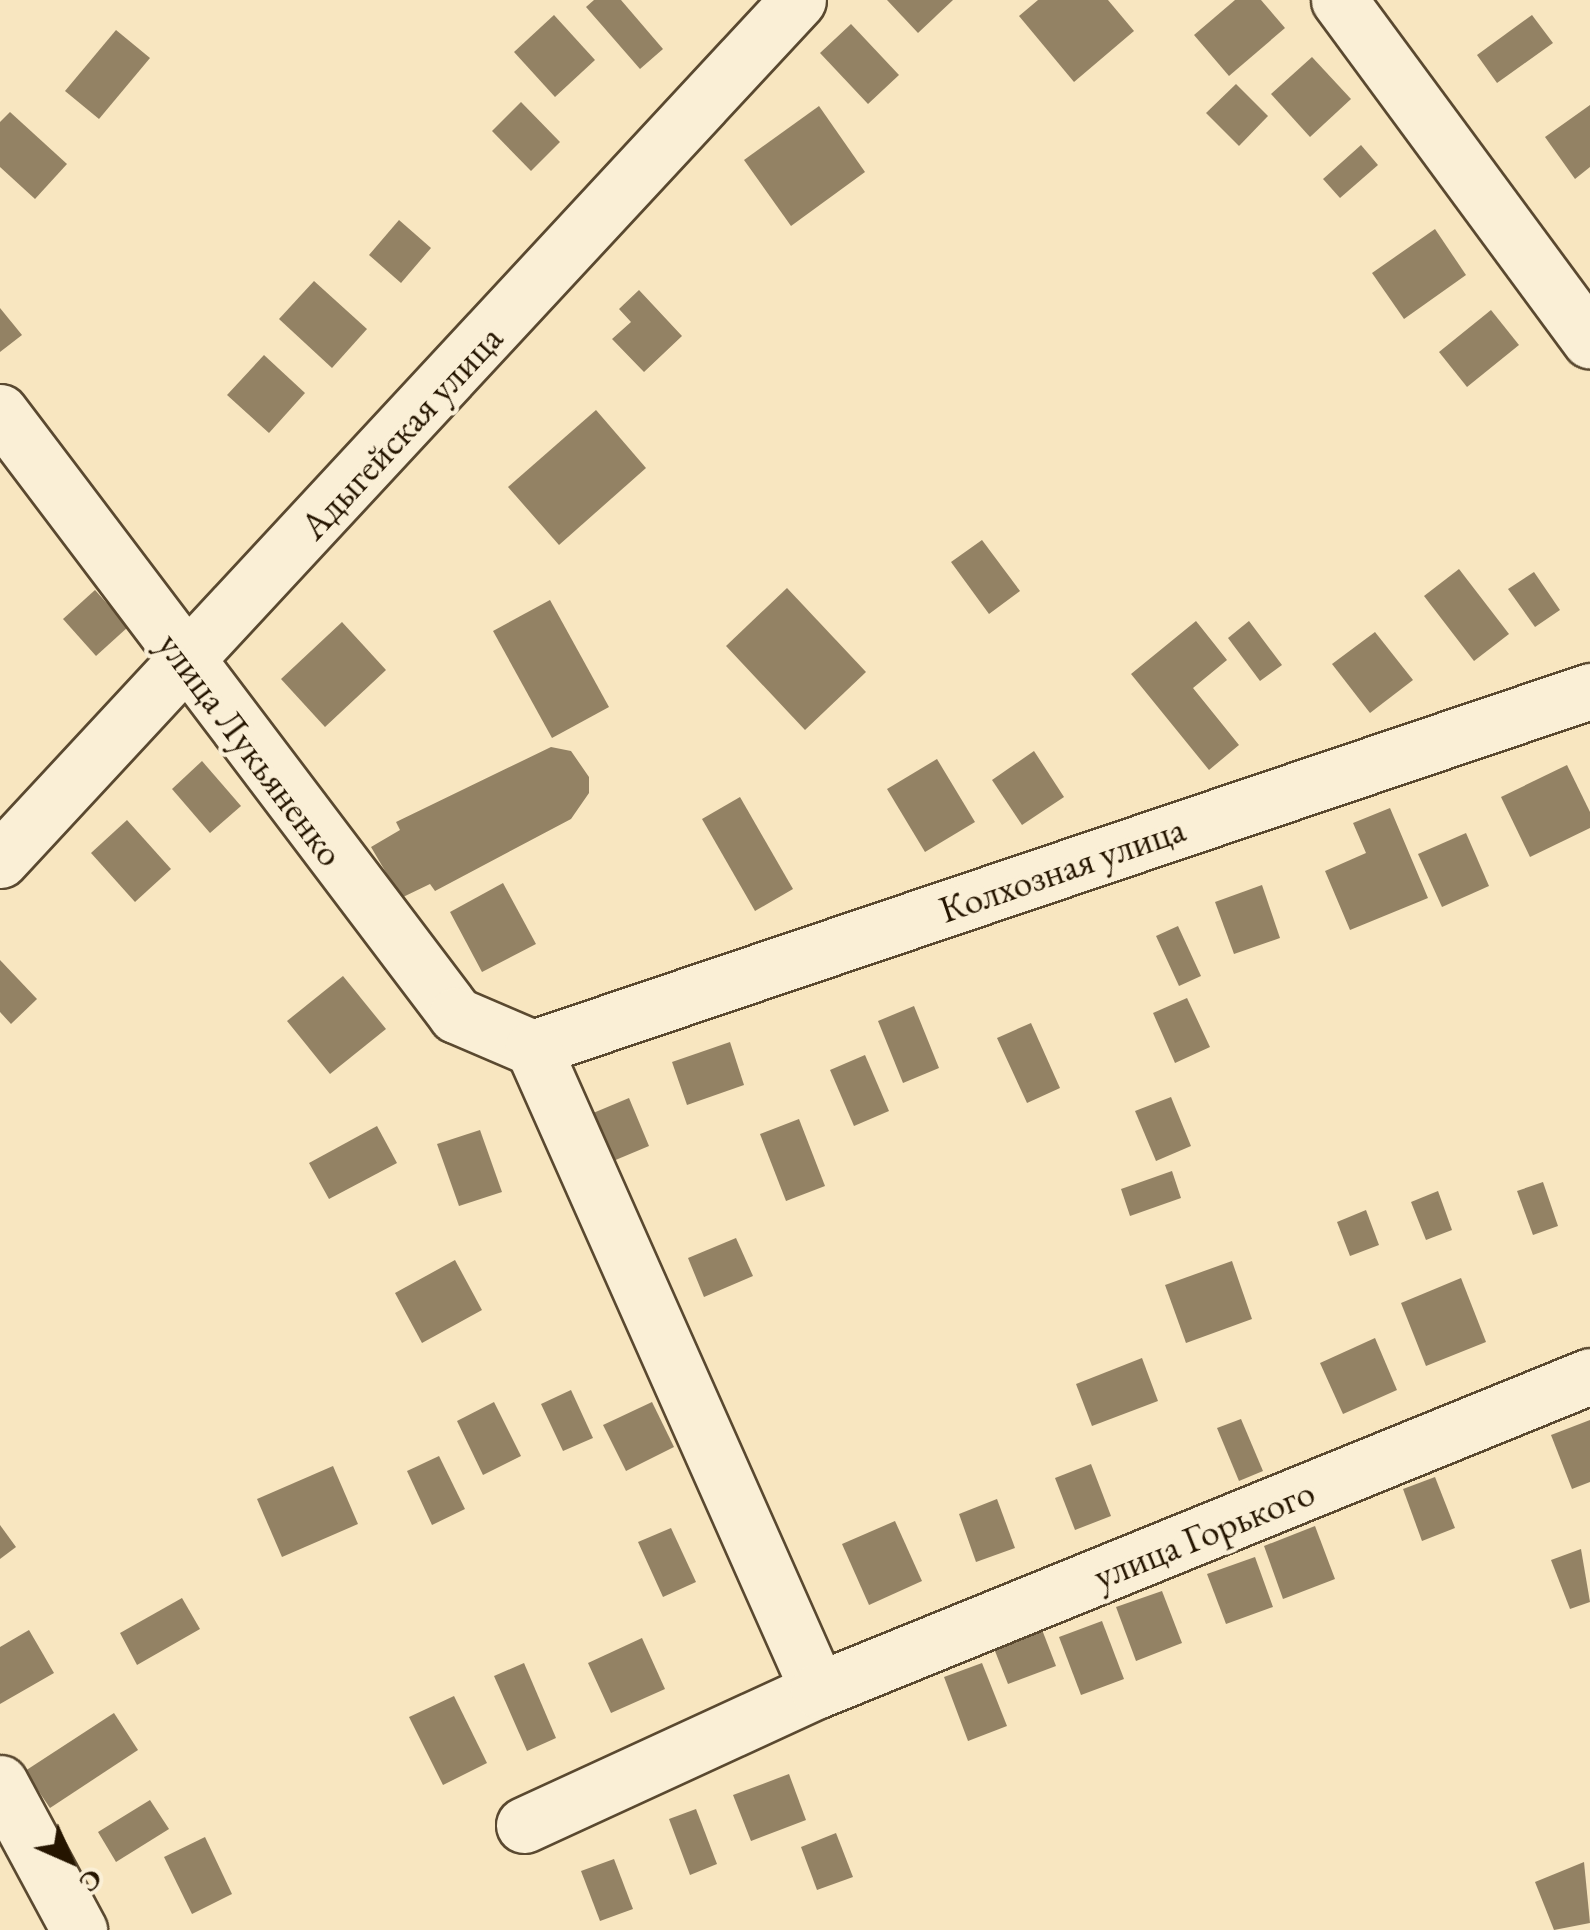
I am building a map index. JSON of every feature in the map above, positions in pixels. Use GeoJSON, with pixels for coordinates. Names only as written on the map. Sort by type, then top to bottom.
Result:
{"type":"FeatureCollection","features":[{"type":"Feature","properties":{"kind":"street","name":"Адыгейская улица"},"geometry":{"type":"LineString","coordinates":[[0,860],[185,666],[798,0]]}},
{"type":"Feature","properties":{"kind":"street"},"geometry":{"type":"LineString","coordinates":[[1339,0],[1590,341]]}},
{"type":"Feature","properties":{"kind":"street","name":"улица Лукьяненко"},"geometry":{"type":"LineString","coordinates":[[0,412],[185,666],[456,1015],[533,1048]]}},
{"type":"Feature","properties":{"kind":"street","name":"Колхозная улица"},"geometry":{"type":"LineString","coordinates":[[533,1048],[1590,690]]}},
{"type":"Feature","properties":{"kind":"street"},"geometry":{"type":"LineString","coordinates":[[533,1048],[818,1690]]}},
{"type":"Feature","properties":{"kind":"street","name":"улица Горького"},"geometry":{"type":"LineString","coordinates":[[524,1825],[818,1690],[1590,1376]]}},
{"type":"Feature","properties":{"kind":"street"},"geometry":{"type":"LineString","coordinates":[[0,1783],[79,1930]]}},
{"type":"Feature","properties":{"kind":"building"},"geometry":{"type":"Polygon","coordinates":[[[594,0],[621,0],[663,49],[640,69],[586,7],[594,0]]]}},
{"type":"Feature","properties":{"kind":"building"},"geometry":{"type":"Polygon","coordinates":[[[887,0],[953,0],[918,33],[887,0]]]}},
{"type":"Feature","properties":{"kind":"building"},"geometry":{"type":"Polygon","coordinates":[[[1038,0],[1108,0],[1134,31],[1074,82],[1019,16],[1038,0]]]}},
{"type":"Feature","properties":{"kind":"building"},"geometry":{"type":"Polygon","coordinates":[[[1235,0],[1261,0],[1285,28],[1229,76],[1194,35],[1235,0]]]}},
{"type":"Feature","properties":{"kind":"building"},"geometry":{"type":"Polygon","coordinates":[[[554,15],[595,60],[555,97],[514,52],[554,15]]]}},
{"type":"Feature","properties":{"kind":"building"},"geometry":{"type":"Polygon","coordinates":[[[1532,15],[1553,43],[1497,83],[1477,55],[1532,15]]]}},
{"type":"Feature","properties":{"kind":"building"},"geometry":{"type":"Polygon","coordinates":[[[851,24],[899,75],[868,104],[820,53],[851,24]]]}},
{"type":"Feature","properties":{"kind":"building"},"geometry":{"type":"Polygon","coordinates":[[[116,30],[150,58],[99,119],[65,91],[116,30]]]}},
{"type":"Feature","properties":{"kind":"building"},"geometry":{"type":"Polygon","coordinates":[[[1312,57],[1351,99],[1310,137],[1271,94],[1312,57]]]}},
{"type":"Feature","properties":{"kind":"building"},"geometry":{"type":"Polygon","coordinates":[[[1236,84],[1268,116],[1239,146],[1206,113],[1236,84]]]}},
{"type":"Feature","properties":{"kind":"building"},"geometry":{"type":"Polygon","coordinates":[[[521,102],[560,142],[531,171],[492,131],[521,102]]]}},
{"type":"Feature","properties":{"kind":"building"},"geometry":{"type":"Polygon","coordinates":[[[1590,105],[1590,167],[1575,179],[1545,137],[1590,105]]]}},
{"type":"Feature","properties":{"kind":"building"},"geometry":{"type":"Polygon","coordinates":[[[819,106],[865,172],[791,226],[744,160],[819,106]]]}},
{"type":"Feature","properties":{"kind":"building"},"geometry":{"type":"Polygon","coordinates":[[[10,112],[67,164],[35,199],[0,167],[0,122],[10,112]]]}},
{"type":"Feature","properties":{"kind":"building"},"geometry":{"type":"Polygon","coordinates":[[[1361,145],[1378,165],[1340,198],[1323,179],[1361,145]]]}},
{"type":"Feature","properties":{"kind":"building"},"geometry":{"type":"Polygon","coordinates":[[[399,220],[431,248],[401,283],[369,255],[399,220]]]}},
{"type":"Feature","properties":{"kind":"building"},"geometry":{"type":"Polygon","coordinates":[[[1435,229],[1466,275],[1404,319],[1372,273],[1435,229]]]}},
{"type":"Feature","properties":{"kind":"building"},"geometry":{"type":"Polygon","coordinates":[[[314,281],[367,329],[332,368],[279,319],[314,281]]]}},
{"type":"Feature","properties":{"kind":"building"},"geometry":{"type":"Polygon","coordinates":[[[639,290],[682,336],[644,372],[612,339],[631,322],[619,309],[639,290]]]}},
{"type":"Feature","properties":{"kind":"building"},"geometry":{"type":"Polygon","coordinates":[[[0,308],[22,335],[0,352],[0,308]]]}},
{"type":"Feature","properties":{"kind":"building"},"geometry":{"type":"Polygon","coordinates":[[[1491,310],[1519,345],[1467,387],[1439,352],[1491,310]]]}},
{"type":"Feature","properties":{"kind":"building"},"geometry":{"type":"Polygon","coordinates":[[[264,355],[305,393],[269,433],[227,395],[264,355]]]}},
{"type":"Feature","properties":{"kind":"building"},"geometry":{"type":"Polygon","coordinates":[[[596,410],[646,468],[559,545],[508,487],[596,410]]]}},
{"type":"Feature","properties":{"kind":"building"},"geometry":{"type":"Polygon","coordinates":[[[982,540],[1020,591],[989,614],[951,562],[982,540]]]}},
{"type":"Feature","properties":{"kind":"building"},"geometry":{"type":"Polygon","coordinates":[[[1459,569],[1509,634],[1474,661],[1424,596],[1459,569]]]}},
{"type":"Feature","properties":{"kind":"building"},"geometry":{"type":"Polygon","coordinates":[[[1534,572],[1560,610],[1535,627],[1508,589],[1534,572]]]}},
{"type":"Feature","properties":{"kind":"building"},"geometry":{"type":"Polygon","coordinates":[[[787,588],[866,672],[805,730],[726,646],[787,588]]]}},
{"type":"Feature","properties":{"kind":"building"},"geometry":{"type":"Polygon","coordinates":[[[95,590],[128,627],[96,656],[63,619],[95,590]]]}},
{"type":"Feature","properties":{"kind":"building"},"geometry":{"type":"Polygon","coordinates":[[[550,600],[609,707],[552,738],[493,631],[550,600]]]}},
{"type":"Feature","properties":{"kind":"building"},"geometry":{"type":"Polygon","coordinates":[[[1196,621],[1227,660],[1193,688],[1239,745],[1209,770],[1131,674],[1196,621]]]}},
{"type":"Feature","properties":{"kind":"building"},"geometry":{"type":"Polygon","coordinates":[[[1249,621],[1282,665],[1260,681],[1228,638],[1249,621]]]}},
{"type":"Feature","properties":{"kind":"building"},"geometry":{"type":"Polygon","coordinates":[[[342,622],[386,670],[325,727],[281,679],[342,622]]]}},
{"type":"Feature","properties":{"kind":"building"},"geometry":{"type":"Polygon","coordinates":[[[1375,632],[1413,680],[1370,713],[1332,664],[1375,632]]]}},
{"type":"Feature","properties":{"kind":"building"},"geometry":{"type":"Polygon","coordinates":[[[551,747],[571,751],[589,777],[589,793],[571,819],[435,891],[430,884],[401,898],[371,847],[400,830],[396,822],[551,747]]]}},
{"type":"Feature","properties":{"kind":"building"},"geometry":{"type":"Polygon","coordinates":[[[1034,751],[1064,797],[1022,825],[992,780],[1034,751]]]}},
{"type":"Feature","properties":{"kind":"building"},"geometry":{"type":"Polygon","coordinates":[[[937,759],[975,822],[925,852],[887,789],[937,759]]]}},
{"type":"Feature","properties":{"kind":"building"},"geometry":{"type":"Polygon","coordinates":[[[202,761],[241,806],[210,833],[172,789],[202,761]]]}},
{"type":"Feature","properties":{"kind":"building"},"geometry":{"type":"Polygon","coordinates":[[[1567,765],[1590,812],[1590,828],[1530,857],[1501,797],[1567,765]]]}},
{"type":"Feature","properties":{"kind":"building"},"geometry":{"type":"Polygon","coordinates":[[[740,797],[793,889],[755,911],[702,819],[740,797]]]}},
{"type":"Feature","properties":{"kind":"building"},"geometry":{"type":"Polygon","coordinates":[[[1390,808],[1428,898],[1350,930],[1325,871],[1366,853],[1353,823],[1390,808]]]}},
{"type":"Feature","properties":{"kind":"building"},"geometry":{"type":"Polygon","coordinates":[[[127,820],[171,869],[135,902],[91,853],[127,820]]]}},
{"type":"Feature","properties":{"kind":"building"},"geometry":{"type":"Polygon","coordinates":[[[1466,833],[1489,886],[1442,907],[1418,854],[1466,833]]]}},
{"type":"Feature","properties":{"kind":"building"},"geometry":{"type":"Polygon","coordinates":[[[503,883],[536,944],[482,972],[450,912],[503,883]]]}},
{"type":"Feature","properties":{"kind":"building"},"geometry":{"type":"Polygon","coordinates":[[[1262,885],[1280,938],[1234,954],[1215,902],[1262,885]]]}},
{"type":"Feature","properties":{"kind":"building"},"geometry":{"type":"Polygon","coordinates":[[[1178,926],[1201,976],[1179,986],[1156,936],[1178,926]]]}},
{"type":"Feature","properties":{"kind":"building"},"geometry":{"type":"Polygon","coordinates":[[[0,960],[37,999],[11,1024],[0,1012],[0,960]]]}},
{"type":"Feature","properties":{"kind":"building"},"geometry":{"type":"Polygon","coordinates":[[[343,976],[386,1029],[330,1074],[287,1021],[343,976]]]}},
{"type":"Feature","properties":{"kind":"building"},"geometry":{"type":"Polygon","coordinates":[[[1187,998],[1210,1047],[1175,1063],[1153,1013],[1187,998]]]}},
{"type":"Feature","properties":{"kind":"building"},"geometry":{"type":"Polygon","coordinates":[[[914,1006],[939,1068],[903,1083],[878,1021],[914,1006]]]}},
{"type":"Feature","properties":{"kind":"building"},"geometry":{"type":"Polygon","coordinates":[[[1031,1023],[1060,1088],[1027,1103],[997,1038],[1031,1023]]]}},
{"type":"Feature","properties":{"kind":"building"},"geometry":{"type":"Polygon","coordinates":[[[730,1042],[744,1085],[687,1105],[672,1062],[730,1042]]]}},
{"type":"Feature","properties":{"kind":"building"},"geometry":{"type":"Polygon","coordinates":[[[865,1055],[889,1111],[854,1126],[830,1070],[865,1055]]]}},
{"type":"Feature","properties":{"kind":"building"},"geometry":{"type":"Polygon","coordinates":[[[1171,1097],[1191,1146],[1156,1161],[1135,1111],[1171,1097]]]}},
{"type":"Feature","properties":{"kind":"building"},"geometry":{"type":"Polygon","coordinates":[[[629,1098],[649,1146],[606,1164],[586,1116],[629,1098]]]}},
{"type":"Feature","properties":{"kind":"building"},"geometry":{"type":"Polygon","coordinates":[[[799,1119],[825,1186],[786,1201],[760,1134],[799,1119]]]}},
{"type":"Feature","properties":{"kind":"building"},"geometry":{"type":"Polygon","coordinates":[[[377,1126],[397,1163],[329,1199],[309,1163],[377,1126]]]}},
{"type":"Feature","properties":{"kind":"building"},"geometry":{"type":"Polygon","coordinates":[[[480,1130],[502,1192],[459,1206],[437,1144],[480,1130]]]}},
{"type":"Feature","properties":{"kind":"building"},"geometry":{"type":"Polygon","coordinates":[[[1172,1171],[1181,1198],[1130,1216],[1121,1189],[1172,1171]]]}},
{"type":"Feature","properties":{"kind":"building"},"geometry":{"type":"Polygon","coordinates":[[[1543,1182],[1558,1226],[1533,1235],[1517,1191],[1543,1182]]]}},
{"type":"Feature","properties":{"kind":"building"},"geometry":{"type":"Polygon","coordinates":[[[1438,1191],[1452,1230],[1426,1240],[1411,1202],[1438,1191]]]}},
{"type":"Feature","properties":{"kind":"building"},"geometry":{"type":"Polygon","coordinates":[[[1366,1210],[1379,1245],[1350,1256],[1337,1222],[1366,1210]]]}},
{"type":"Feature","properties":{"kind":"building"},"geometry":{"type":"Polygon","coordinates":[[[736,1238],[753,1276],[704,1297],[688,1258],[736,1238]]]}},
{"type":"Feature","properties":{"kind":"building"},"geometry":{"type":"Polygon","coordinates":[[[455,1260],[482,1310],[422,1343],[395,1293],[455,1260]]]}},
{"type":"Feature","properties":{"kind":"building"},"geometry":{"type":"Polygon","coordinates":[[[1232,1261],[1252,1319],[1186,1343],[1165,1285],[1232,1261]]]}},
{"type":"Feature","properties":{"kind":"building"},"geometry":{"type":"Polygon","coordinates":[[[1461,1278],[1486,1342],[1426,1366],[1401,1303],[1461,1278]]]}},
{"type":"Feature","properties":{"kind":"building"},"geometry":{"type":"Polygon","coordinates":[[[1375,1338],[1397,1390],[1343,1414],[1320,1363],[1375,1338]]]}},
{"type":"Feature","properties":{"kind":"building"},"geometry":{"type":"Polygon","coordinates":[[[1142,1358],[1158,1401],[1092,1426],[1076,1384],[1142,1358]]]}},
{"type":"Feature","properties":{"kind":"building"},"geometry":{"type":"Polygon","coordinates":[[[571,1390],[593,1438],[563,1451],[541,1404],[571,1390]]]}},
{"type":"Feature","properties":{"kind":"building"},"geometry":{"type":"Polygon","coordinates":[[[494,1402],[521,1456],[483,1475],[457,1421],[494,1402]]]}},
{"type":"Feature","properties":{"kind":"building"},"geometry":{"type":"Polygon","coordinates":[[[652,1402],[674,1447],[626,1471],[603,1425],[652,1402]]]}},
{"type":"Feature","properties":{"kind":"building"},"geometry":{"type":"Polygon","coordinates":[[[1241,1419],[1263,1471],[1239,1481],[1217,1428],[1241,1419]]]}},
{"type":"Feature","properties":{"kind":"building"},"geometry":{"type":"Polygon","coordinates":[[[1590,1420],[1590,1482],[1572,1489],[1551,1435],[1590,1420]]]}},
{"type":"Feature","properties":{"kind":"building"},"geometry":{"type":"Polygon","coordinates":[[[439,1456],[465,1509],[432,1525],[407,1471],[439,1456]]]}},
{"type":"Feature","properties":{"kind":"building"},"geometry":{"type":"Polygon","coordinates":[[[1091,1464],[1111,1516],[1075,1530],[1055,1478],[1091,1464]]]}},
{"type":"Feature","properties":{"kind":"building"},"geometry":{"type":"Polygon","coordinates":[[[333,1466],[358,1524],[282,1557],[257,1499],[333,1466]]]}},
{"type":"Feature","properties":{"kind":"building"},"geometry":{"type":"Polygon","coordinates":[[[1435,1477],[1455,1528],[1422,1541],[1403,1489],[1435,1477]]]}},
{"type":"Feature","properties":{"kind":"building"},"geometry":{"type":"Polygon","coordinates":[[[997,1499],[1015,1548],[976,1562],[959,1514],[997,1499]]]}},
{"type":"Feature","properties":{"kind":"building"},"geometry":{"type":"Polygon","coordinates":[[[895,1521],[922,1581],[869,1605],[842,1544],[895,1521]]]}},
{"type":"Feature","properties":{"kind":"building"},"geometry":{"type":"Polygon","coordinates":[[[0,1525],[16,1547],[0,1559],[0,1525]]]}},
{"type":"Feature","properties":{"kind":"building"},"geometry":{"type":"Polygon","coordinates":[[[1315,1526],[1335,1579],[1283,1599],[1264,1546],[1315,1526]]]}},
{"type":"Feature","properties":{"kind":"building"},"geometry":{"type":"Polygon","coordinates":[[[671,1528],[696,1582],[663,1597],[638,1542],[671,1528]]]}},
{"type":"Feature","properties":{"kind":"building"},"geometry":{"type":"Polygon","coordinates":[[[1581,1549],[1590,1602],[1570,1609],[1551,1560],[1581,1549]]]}},
{"type":"Feature","properties":{"kind":"building"},"geometry":{"type":"Polygon","coordinates":[[[1255,1557],[1273,1607],[1226,1624],[1207,1574],[1255,1557]]]}},
{"type":"Feature","properties":{"kind":"building"},"geometry":{"type":"Polygon","coordinates":[[[1162,1591],[1182,1643],[1136,1661],[1116,1607],[1162,1591]]]}},
{"type":"Feature","properties":{"kind":"building"},"geometry":{"type":"Polygon","coordinates":[[[182,1598],[200,1629],[137,1665],[120,1633],[182,1598]]]}},
{"type":"Feature","properties":{"kind":"building"},"geometry":{"type":"Polygon","coordinates":[[[1102,1621],[1124,1679],[1081,1695],[1059,1637],[1102,1621]]]}},
{"type":"Feature","properties":{"kind":"building"},"geometry":{"type":"Polygon","coordinates":[[[1041,1627],[1056,1666],[1008,1684],[993,1646],[1041,1627]]]}},
{"type":"Feature","properties":{"kind":"building"},"geometry":{"type":"Polygon","coordinates":[[[29,1630],[54,1673],[0,1704],[0,1647],[29,1630]]]}},
{"type":"Feature","properties":{"kind":"building"},"geometry":{"type":"Polygon","coordinates":[[[642,1638],[665,1689],[611,1713],[588,1663],[642,1638]]]}},
{"type":"Feature","properties":{"kind":"building"},"geometry":{"type":"Polygon","coordinates":[[[524,1663],[556,1738],[527,1751],[494,1676],[524,1663]]]}},
{"type":"Feature","properties":{"kind":"building"},"geometry":{"type":"Polygon","coordinates":[[[982,1663],[1007,1726],[968,1741],[944,1677],[982,1663]]]}},
{"type":"Feature","properties":{"kind":"building"},"geometry":{"type":"Polygon","coordinates":[[[454,1696],[487,1763],[443,1785],[409,1717],[454,1696]]]}},
{"type":"Feature","properties":{"kind":"building"},"geometry":{"type":"Polygon","coordinates":[[[114,1713],[138,1750],[50,1808],[25,1771],[114,1713]]]}},
{"type":"Feature","properties":{"kind":"building"},"geometry":{"type":"Polygon","coordinates":[[[789,1774],[806,1820],[751,1841],[733,1795],[789,1774]]]}},
{"type":"Feature","properties":{"kind":"building"},"geometry":{"type":"Polygon","coordinates":[[[150,1800],[169,1829],[116,1862],[98,1832],[150,1800]]]}},
{"type":"Feature","properties":{"kind":"building"},"geometry":{"type":"Polygon","coordinates":[[[696,1809],[717,1864],[690,1875],[669,1819],[696,1809]]]}},
{"type":"Feature","properties":{"kind":"building"},"geometry":{"type":"Polygon","coordinates":[[[836,1833],[853,1877],[817,1890],[801,1847],[836,1833]]]}},
{"type":"Feature","properties":{"kind":"building"},"geometry":{"type":"Polygon","coordinates":[[[205,1837],[232,1894],[192,1914],[164,1857],[205,1837]]]}},
{"type":"Feature","properties":{"kind":"building"},"geometry":{"type":"Polygon","coordinates":[[[614,1859],[633,1909],[600,1921],[581,1871],[614,1859]]]}},
{"type":"Feature","properties":{"kind":"building"},"geometry":{"type":"Polygon","coordinates":[[[1584,1862],[1590,1923],[1554,1930],[1535,1882],[1584,1862]]]}}]}
